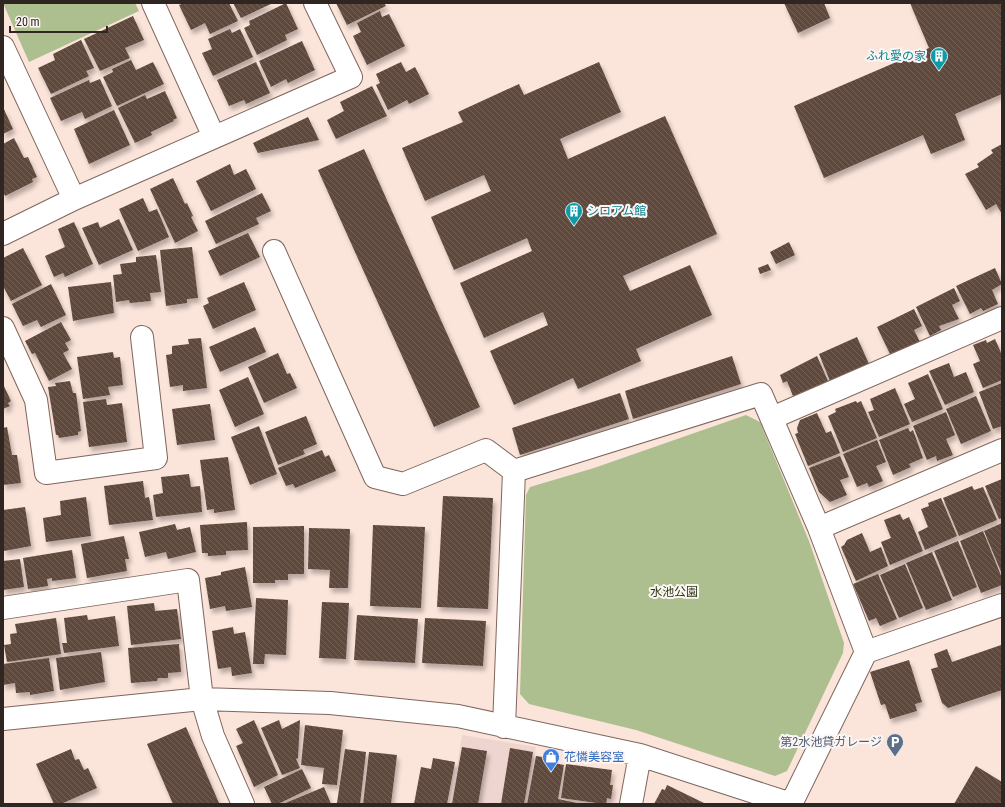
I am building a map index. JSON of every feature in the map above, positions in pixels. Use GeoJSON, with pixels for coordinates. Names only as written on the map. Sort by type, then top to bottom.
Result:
{"type":"FeatureCollection","features":[{"type":"Feature","properties":{"kind":"street"},"geometry":{"type":"LineString","coordinates":[[153,3],[214,137]]}},
{"type":"Feature","properties":{"kind":"street"},"geometry":{"type":"LineString","coordinates":[[3,234],[74,199],[350,77],[315,3]]}},
{"type":"Feature","properties":{"kind":"street"},"geometry":{"type":"LineString","coordinates":[[3,47],[74,199]]}},
{"type":"Feature","properties":{"kind":"street"},"geometry":{"type":"LineString","coordinates":[[274,251],[375,477],[403,484],[486,450],[514,471]]}},
{"type":"Feature","properties":{"kind":"street"},"geometry":{"type":"LineString","coordinates":[[772,418],[1002,318]]}},
{"type":"Feature","properties":{"kind":"street"},"geometry":{"type":"LineString","coordinates":[[3,328],[36,400],[46,473],[156,458],[142,337]]}},
{"type":"Feature","properties":{"kind":"street"},"geometry":{"type":"LineString","coordinates":[[514,471],[761,394],[819,528],[866,652]]}},
{"type":"Feature","properties":{"kind":"street"},"geometry":{"type":"LineString","coordinates":[[819,528],[1002,450]]}},
{"type":"Feature","properties":{"kind":"street"},"geometry":{"type":"LineString","coordinates":[[504,726],[514,471]]}},
{"type":"Feature","properties":{"kind":"street"},"geometry":{"type":"LineString","coordinates":[[3,608],[188,580],[202,700],[213,736],[243,804]]}},
{"type":"Feature","properties":{"kind":"street"},"geometry":{"type":"LineString","coordinates":[[3,719],[202,700],[330,703],[458,716],[640,755],[791,804],[866,652],[1002,605]]}},
{"type":"Feature","properties":{"kind":"street"},"geometry":{"type":"LineString","coordinates":[[631,804],[640,755]]}},
{"type":"Feature","properties":{"kind":"shaded area"},"geometry":{"type":"Polygon","coordinates":[[[462,735],[536,747],[527,804],[451,804],[462,735]]]}},
{"type":"Feature","properties":{"kind":"green space"},"geometry":{"type":"Polygon","coordinates":[[[3,3],[135,3],[139,11],[29,62],[3,3]]]}},
{"type":"Feature","properties":{"kind":"green space","name":"水池公園"},"geometry":{"type":"Polygon","coordinates":[[[746,415],[760,422],[809,541],[844,643],[843,653],[787,771],[775,776],[636,730],[529,704],[520,694],[526,495],[530,487],[594,468],[746,415]]]}},
{"type":"Feature","properties":{"kind":"building"},"geometry":{"type":"Polygon","coordinates":[[[184,3],[229,3],[238,21],[210,34],[205,23],[191,30],[179,5],[184,3]]]}},
{"type":"Feature","properties":{"kind":"building"},"geometry":{"type":"Polygon","coordinates":[[[233,3],[271,3],[271,4],[241,18],[233,3]]]}},
{"type":"Feature","properties":{"kind":"building"},"geometry":{"type":"Polygon","coordinates":[[[286,3],[298,29],[285,35],[287,40],[257,55],[244,28],[250,25],[249,21],[286,3]]]}},
{"type":"Feature","properties":{"kind":"building"},"geometry":{"type":"Polygon","coordinates":[[[336,3],[384,3],[386,6],[347,25],[336,3]]]}},
{"type":"Feature","properties":{"kind":"building"},"geometry":{"type":"Polygon","coordinates":[[[784,3],[824,3],[830,18],[798,33],[784,3]]]}},
{"type":"Feature","properties":{"kind":"building","name":"ふれ愛の家"},"geometry":{"type":"Polygon","coordinates":[[[910,3],[1002,3],[1002,94],[955,114],[965,140],[931,154],[923,135],[824,178],[794,106],[929,48],[910,3]]]}},
{"type":"Feature","properties":{"kind":"building"},"geometry":{"type":"Polygon","coordinates":[[[380,11],[382,17],[389,14],[405,46],[367,65],[353,36],[361,32],[357,23],[380,11]]]}},
{"type":"Feature","properties":{"kind":"building"},"geometry":{"type":"Polygon","coordinates":[[[133,16],[144,40],[125,48],[130,58],[100,71],[84,39],[133,16]]]}},
{"type":"Feature","properties":{"kind":"building"},"geometry":{"type":"Polygon","coordinates":[[[230,29],[232,33],[240,29],[253,57],[213,76],[202,53],[212,49],[208,39],[230,29]]]}},
{"type":"Feature","properties":{"kind":"building"},"geometry":{"type":"Polygon","coordinates":[[[81,40],[94,68],[86,71],[89,76],[51,94],[38,68],[55,60],[53,54],[81,40]]]}},
{"type":"Feature","properties":{"kind":"building"},"geometry":{"type":"Polygon","coordinates":[[[302,41],[315,70],[288,83],[286,79],[271,87],[259,61],[302,41]]]}},
{"type":"Feature","properties":{"kind":"building"},"geometry":{"type":"Polygon","coordinates":[[[131,60],[136,70],[153,62],[164,84],[117,106],[103,77],[113,72],[112,69],[131,60]]]}},
{"type":"Feature","properties":{"kind":"building"},"geometry":{"type":"Polygon","coordinates":[[[256,62],[270,93],[246,104],[244,100],[229,106],[217,80],[256,62]]]}},
{"type":"Feature","properties":{"kind":"building"},"geometry":{"type":"Polygon","coordinates":[[[401,62],[406,72],[415,67],[429,94],[409,104],[407,100],[388,110],[376,85],[380,83],[376,74],[401,62]]]}},
{"type":"Feature","properties":{"kind":"building","name":"シロアム館"},"geometry":{"type":"Polygon","coordinates":[[[599,62],[621,112],[560,139],[568,159],[665,116],[717,234],[623,276],[630,291],[690,265],[712,315],[636,349],[641,361],[578,389],[573,378],[514,405],[490,351],[548,325],[543,312],[484,338],[460,283],[532,251],[527,238],[454,270],[431,217],[491,191],[484,175],[425,201],[402,148],[463,122],[458,112],[519,84],[524,95],[599,62]]]}},
{"type":"Feature","properties":{"kind":"building"},"geometry":{"type":"Polygon","coordinates":[[[100,79],[112,106],[85,119],[82,112],[61,121],[50,98],[89,80],[90,83],[100,79]]]}},
{"type":"Feature","properties":{"kind":"building"},"geometry":{"type":"Polygon","coordinates":[[[372,86],[387,116],[336,139],[327,120],[344,111],[340,102],[372,86]]]}},
{"type":"Feature","properties":{"kind":"building"},"geometry":{"type":"Polygon","coordinates":[[[165,91],[177,118],[173,120],[174,121],[151,132],[152,135],[135,143],[118,108],[145,95],[147,99],[165,91]]]}},
{"type":"Feature","properties":{"kind":"building"},"geometry":{"type":"Polygon","coordinates":[[[3,107],[13,129],[3,134],[3,107]]]}},
{"type":"Feature","properties":{"kind":"building"},"geometry":{"type":"Polygon","coordinates":[[[114,110],[130,145],[89,164],[74,129],[114,110]]]}},
{"type":"Feature","properties":{"kind":"building"},"geometry":{"type":"Polygon","coordinates":[[[308,117],[319,140],[258,153],[253,143],[308,117]]]}},
{"type":"Feature","properties":{"kind":"building"},"geometry":{"type":"Polygon","coordinates":[[[14,138],[24,158],[28,157],[37,177],[32,179],[33,182],[5,196],[3,191],[3,144],[14,138]]]}},
{"type":"Feature","properties":{"kind":"building"},"geometry":{"type":"Polygon","coordinates":[[[1002,144],[1002,214],[996,204],[986,210],[965,174],[979,167],[977,164],[993,153],[991,150],[1002,144]]]}},
{"type":"Feature","properties":{"kind":"building"},"geometry":{"type":"Polygon","coordinates":[[[364,149],[480,407],[434,427],[318,170],[364,149]]]}},
{"type":"Feature","properties":{"kind":"building"},"geometry":{"type":"Polygon","coordinates":[[[230,164],[234,175],[246,169],[256,189],[211,211],[196,181],[230,164]]]}},
{"type":"Feature","properties":{"kind":"building"},"geometry":{"type":"Polygon","coordinates":[[[173,178],[185,204],[187,203],[193,216],[191,217],[198,231],[175,243],[150,189],[173,178]]]}},
{"type":"Feature","properties":{"kind":"building"},"geometry":{"type":"Polygon","coordinates":[[[262,193],[271,211],[256,218],[259,224],[216,244],[205,221],[262,193]]]}},
{"type":"Feature","properties":{"kind":"building"},"geometry":{"type":"Polygon","coordinates":[[[143,198],[149,212],[157,209],[169,237],[138,251],[119,209],[143,198]]]}},
{"type":"Feature","properties":{"kind":"building"},"geometry":{"type":"Polygon","coordinates":[[[119,219],[133,250],[99,265],[82,228],[98,222],[100,228],[119,219]]]}},
{"type":"Feature","properties":{"kind":"building"},"geometry":{"type":"Polygon","coordinates":[[[74,222],[93,264],[65,277],[63,273],[54,277],[45,256],[65,247],[58,229],[74,222]]]}},
{"type":"Feature","properties":{"kind":"building"},"geometry":{"type":"Polygon","coordinates":[[[248,233],[260,257],[220,276],[208,251],[248,233]]]}},
{"type":"Feature","properties":{"kind":"building"},"geometry":{"type":"Polygon","coordinates":[[[789,242],[795,255],[776,264],[770,252],[789,242]]]}},
{"type":"Feature","properties":{"kind":"building"},"geometry":{"type":"Polygon","coordinates":[[[192,247],[198,298],[187,299],[187,303],[166,306],[160,250],[192,247]]]}},
{"type":"Feature","properties":{"kind":"building"},"geometry":{"type":"Polygon","coordinates":[[[23,248],[42,285],[11,301],[3,286],[3,258],[23,248]]]}},
{"type":"Feature","properties":{"kind":"building"},"geometry":{"type":"Polygon","coordinates":[[[156,255],[161,292],[150,293],[151,301],[130,303],[129,300],[116,302],[113,275],[122,274],[120,264],[136,262],[136,257],[156,255]]]}},
{"type":"Feature","properties":{"kind":"building"},"geometry":{"type":"Polygon","coordinates":[[[768,264],[771,270],[760,274],[758,268],[768,264]]]}},
{"type":"Feature","properties":{"kind":"building"},"geometry":{"type":"Polygon","coordinates":[[[995,268],[1002,284],[992,290],[998,304],[983,311],[981,308],[970,314],[956,286],[995,268]]]}},
{"type":"Feature","properties":{"kind":"building"},"geometry":{"type":"Polygon","coordinates":[[[111,282],[114,313],[73,321],[68,287],[111,282]]]}},
{"type":"Feature","properties":{"kind":"building"},"geometry":{"type":"Polygon","coordinates":[[[244,282],[256,310],[213,329],[203,306],[209,303],[207,298],[244,282]]]}},
{"type":"Feature","properties":{"kind":"building"},"geometry":{"type":"Polygon","coordinates":[[[51,284],[66,315],[41,327],[37,320],[23,326],[12,304],[51,284]]]}},
{"type":"Feature","properties":{"kind":"building"},"geometry":{"type":"Polygon","coordinates":[[[954,288],[960,301],[952,305],[959,319],[939,326],[941,330],[930,336],[916,307],[954,288]]]}},
{"type":"Feature","properties":{"kind":"building"},"geometry":{"type":"Polygon","coordinates":[[[914,309],[922,326],[914,330],[920,342],[890,354],[877,327],[914,309]]]}},
{"type":"Feature","properties":{"kind":"building"},"geometry":{"type":"Polygon","coordinates":[[[61,322],[71,340],[65,343],[69,350],[63,353],[72,369],[49,381],[35,353],[32,354],[25,341],[61,322]]]}},
{"type":"Feature","properties":{"kind":"building"},"geometry":{"type":"Polygon","coordinates":[[[255,327],[266,352],[220,372],[209,347],[255,327]]]}},
{"type":"Feature","properties":{"kind":"building"},"geometry":{"type":"Polygon","coordinates":[[[857,337],[869,364],[830,381],[819,354],[857,337]]]}},
{"type":"Feature","properties":{"kind":"building"},"geometry":{"type":"Polygon","coordinates":[[[201,338],[207,388],[183,391],[183,385],[170,387],[166,355],[172,354],[172,346],[189,344],[188,339],[201,338]]]}},
{"type":"Feature","properties":{"kind":"building"},"geometry":{"type":"Polygon","coordinates":[[[995,339],[1002,355],[1002,380],[983,388],[973,364],[980,361],[973,345],[986,340],[987,343],[995,339]]]}},
{"type":"Feature","properties":{"kind":"building"},"geometry":{"type":"Polygon","coordinates":[[[113,352],[114,358],[120,357],[123,385],[108,387],[110,395],[83,399],[77,357],[113,352]]]}},
{"type":"Feature","properties":{"kind":"building"},"geometry":{"type":"Polygon","coordinates":[[[278,353],[287,374],[290,373],[297,388],[264,403],[248,367],[278,353]]]}},
{"type":"Feature","properties":{"kind":"building"},"geometry":{"type":"Polygon","coordinates":[[[732,356],[741,384],[633,419],[625,391],[732,356]]]}},
{"type":"Feature","properties":{"kind":"building"},"geometry":{"type":"Polygon","coordinates":[[[817,356],[828,381],[793,396],[787,381],[783,383],[780,375],[817,356]]]}},
{"type":"Feature","properties":{"kind":"building"},"geometry":{"type":"Polygon","coordinates":[[[949,363],[954,377],[966,372],[974,392],[945,405],[929,371],[949,363]]]}},
{"type":"Feature","properties":{"kind":"building"},"geometry":{"type":"Polygon","coordinates":[[[928,374],[943,409],[912,422],[904,404],[915,399],[908,383],[928,374]]]}},
{"type":"Feature","properties":{"kind":"building"},"geometry":{"type":"Polygon","coordinates":[[[248,377],[264,414],[235,427],[219,390],[248,377]]]}},
{"type":"Feature","properties":{"kind":"building"},"geometry":{"type":"Polygon","coordinates":[[[70,381],[73,393],[76,393],[81,431],[78,432],[78,435],[59,438],[58,435],[56,435],[48,387],[56,386],[55,383],[70,381]]]}},
{"type":"Feature","properties":{"kind":"building"},"geometry":{"type":"Polygon","coordinates":[[[1002,383],[1002,426],[993,429],[979,392],[1002,383]]]}},
{"type":"Feature","properties":{"kind":"building"},"geometry":{"type":"Polygon","coordinates":[[[3,384],[11,401],[8,403],[10,406],[3,409],[3,384]]]}},
{"type":"Feature","properties":{"kind":"building"},"geometry":{"type":"Polygon","coordinates":[[[895,388],[910,424],[879,437],[868,412],[874,410],[870,399],[895,388]]]}},
{"type":"Feature","properties":{"kind":"building"},"geometry":{"type":"Polygon","coordinates":[[[620,393],[629,419],[520,455],[512,428],[620,393]]]}},
{"type":"Feature","properties":{"kind":"building"},"geometry":{"type":"Polygon","coordinates":[[[976,396],[991,431],[961,444],[946,409],[976,396]]]}},
{"type":"Feature","properties":{"kind":"building"},"geometry":{"type":"Polygon","coordinates":[[[106,399],[107,405],[122,403],[127,442],[89,447],[83,402],[106,399]]]}},
{"type":"Feature","properties":{"kind":"building"},"geometry":{"type":"Polygon","coordinates":[[[856,401],[857,403],[861,401],[877,438],[843,452],[828,416],[836,412],[835,409],[856,401]]]}},
{"type":"Feature","properties":{"kind":"building"},"geometry":{"type":"Polygon","coordinates":[[[210,404],[215,440],[177,445],[172,409],[210,404]]]}},
{"type":"Feature","properties":{"kind":"building"},"geometry":{"type":"Polygon","coordinates":[[[946,412],[955,435],[946,439],[953,455],[937,461],[936,456],[927,460],[913,426],[946,412]]]}},
{"type":"Feature","properties":{"kind":"building"},"geometry":{"type":"Polygon","coordinates":[[[817,413],[826,433],[831,431],[840,453],[808,466],[795,434],[798,433],[797,428],[800,420],[817,413]]]}},
{"type":"Feature","properties":{"kind":"building"},"geometry":{"type":"Polygon","coordinates":[[[306,416],[317,444],[303,450],[305,454],[278,465],[265,432],[306,416]]]}},
{"type":"Feature","properties":{"kind":"building"},"geometry":{"type":"Polygon","coordinates":[[[259,426],[277,474],[250,485],[231,437],[259,426]]]}},
{"type":"Feature","properties":{"kind":"building"},"geometry":{"type":"Polygon","coordinates":[[[7,427],[12,455],[17,455],[21,483],[3,485],[3,428],[7,427]]]}},
{"type":"Feature","properties":{"kind":"building"},"geometry":{"type":"Polygon","coordinates":[[[908,428],[910,432],[913,430],[923,458],[909,464],[911,467],[893,475],[879,440],[908,428]]]}},
{"type":"Feature","properties":{"kind":"building"},"geometry":{"type":"Polygon","coordinates":[[[877,440],[886,462],[876,466],[883,481],[869,487],[867,483],[857,487],[843,454],[877,440]]]}},
{"type":"Feature","properties":{"kind":"building"},"geometry":{"type":"Polygon","coordinates":[[[322,450],[325,457],[329,455],[336,471],[295,488],[293,484],[286,486],[278,468],[322,450]]]}},
{"type":"Feature","properties":{"kind":"building"},"geometry":{"type":"Polygon","coordinates":[[[840,456],[849,477],[840,480],[847,495],[830,502],[819,492],[809,468],[840,456]]]}},
{"type":"Feature","properties":{"kind":"building"},"geometry":{"type":"Polygon","coordinates":[[[228,457],[235,510],[214,513],[214,509],[207,510],[200,460],[228,457]]]}},
{"type":"Feature","properties":{"kind":"building"},"geometry":{"type":"Polygon","coordinates":[[[189,474],[191,487],[200,486],[202,512],[156,517],[153,495],[163,493],[161,477],[189,474]]]}},
{"type":"Feature","properties":{"kind":"building"},"geometry":{"type":"Polygon","coordinates":[[[1002,479],[1002,518],[999,519],[985,486],[1002,479]]]}},
{"type":"Feature","properties":{"kind":"building"},"geometry":{"type":"Polygon","coordinates":[[[143,481],[145,498],[149,497],[153,520],[109,525],[104,486],[143,481]]]}},
{"type":"Feature","properties":{"kind":"building"},"geometry":{"type":"Polygon","coordinates":[[[972,486],[974,490],[983,487],[997,520],[959,536],[943,498],[972,486]]]}},
{"type":"Feature","properties":{"kind":"building"},"geometry":{"type":"Polygon","coordinates":[[[443,496],[493,498],[488,609],[437,607],[443,496]]]}},
{"type":"Feature","properties":{"kind":"building"},"geometry":{"type":"Polygon","coordinates":[[[86,497],[91,536],[46,542],[43,518],[61,515],[60,501],[86,497]]]}},
{"type":"Feature","properties":{"kind":"building"},"geometry":{"type":"Polygon","coordinates":[[[941,498],[957,536],[925,550],[918,532],[928,527],[921,509],[929,506],[928,503],[941,498]]]}},
{"type":"Feature","properties":{"kind":"building"},"geometry":{"type":"Polygon","coordinates":[[[25,507],[31,546],[4,551],[3,510],[25,507]]]}},
{"type":"Feature","properties":{"kind":"building"},"geometry":{"type":"Polygon","coordinates":[[[900,514],[903,520],[909,517],[923,551],[890,565],[881,542],[891,538],[884,520],[900,514]]]}},
{"type":"Feature","properties":{"kind":"building"},"geometry":{"type":"Polygon","coordinates":[[[247,522],[248,550],[226,551],[226,555],[208,556],[208,553],[202,553],[200,525],[247,522]]]}},
{"type":"Feature","properties":{"kind":"building"},"geometry":{"type":"Polygon","coordinates":[[[1002,523],[1002,574],[984,531],[1002,523]]]}},
{"type":"Feature","properties":{"kind":"building"},"geometry":{"type":"Polygon","coordinates":[[[175,524],[177,530],[190,527],[196,552],[168,559],[166,552],[145,557],[139,532],[175,524]]]}},
{"type":"Feature","properties":{"kind":"building"},"geometry":{"type":"Polygon","coordinates":[[[373,525],[425,527],[421,608],[370,606],[373,525]]]}},
{"type":"Feature","properties":{"kind":"building"},"geometry":{"type":"Polygon","coordinates":[[[304,526],[304,574],[288,574],[288,580],[275,580],[275,583],[253,583],[253,527],[304,526]]]}},
{"type":"Feature","properties":{"kind":"building"},"geometry":{"type":"Polygon","coordinates":[[[309,528],[350,529],[348,588],[329,588],[330,570],[308,569],[309,528]]]}},
{"type":"Feature","properties":{"kind":"building"},"geometry":{"type":"Polygon","coordinates":[[[983,531],[1002,578],[1002,585],[981,593],[960,541],[983,531]]]}},
{"type":"Feature","properties":{"kind":"building"},"geometry":{"type":"Polygon","coordinates":[[[862,533],[870,552],[881,547],[888,566],[856,581],[841,547],[847,540],[862,533]]]}},
{"type":"Feature","properties":{"kind":"building"},"geometry":{"type":"Polygon","coordinates":[[[124,536],[129,559],[125,559],[127,571],[87,578],[81,544],[124,536]]]}},
{"type":"Feature","properties":{"kind":"building"},"geometry":{"type":"Polygon","coordinates":[[[958,541],[977,587],[953,597],[934,551],[958,541]]]}},
{"type":"Feature","properties":{"kind":"building"},"geometry":{"type":"Polygon","coordinates":[[[72,550],[76,578],[52,581],[52,578],[47,579],[48,586],[28,589],[23,558],[72,550]]]}},
{"type":"Feature","properties":{"kind":"building"},"geometry":{"type":"Polygon","coordinates":[[[932,552],[952,600],[926,610],[906,563],[932,552]]]}},
{"type":"Feature","properties":{"kind":"building"},"geometry":{"type":"Polygon","coordinates":[[[20,559],[24,587],[3,590],[3,561],[20,559]]]}},
{"type":"Feature","properties":{"kind":"building"},"geometry":{"type":"Polygon","coordinates":[[[905,564],[923,608],[899,618],[880,575],[905,564]]]}},
{"type":"Feature","properties":{"kind":"building"},"geometry":{"type":"Polygon","coordinates":[[[245,567],[252,607],[226,611],[225,606],[210,609],[205,578],[221,575],[221,572],[245,567]]]}},
{"type":"Feature","properties":{"kind":"building"},"geometry":{"type":"Polygon","coordinates":[[[878,574],[897,619],[880,626],[876,618],[869,621],[853,584],[878,574]]]}},
{"type":"Feature","properties":{"kind":"building"},"geometry":{"type":"Polygon","coordinates":[[[256,598],[288,600],[286,655],[265,654],[264,664],[253,664],[256,598]]]}},
{"type":"Feature","properties":{"kind":"building"},"geometry":{"type":"Polygon","coordinates":[[[322,602],[349,603],[346,659],[319,658],[322,602]]]}},
{"type":"Feature","properties":{"kind":"building"},"geometry":{"type":"Polygon","coordinates":[[[154,603],[155,611],[177,609],[181,639],[131,645],[127,606],[154,603]]]}},
{"type":"Feature","properties":{"kind":"building"},"geometry":{"type":"Polygon","coordinates":[[[87,615],[88,620],[115,616],[119,646],[64,653],[62,643],[67,643],[64,618],[87,615]]]}},
{"type":"Feature","properties":{"kind":"building"},"geometry":{"type":"Polygon","coordinates":[[[357,615],[418,619],[415,663],[354,660],[357,615]]]}},
{"type":"Feature","properties":{"kind":"building"},"geometry":{"type":"Polygon","coordinates":[[[56,618],[61,654],[7,662],[4,645],[11,644],[10,634],[17,633],[15,624],[56,618]]]}},
{"type":"Feature","properties":{"kind":"building"},"geometry":{"type":"Polygon","coordinates":[[[425,618],[486,621],[483,666],[422,663],[425,618]]]}},
{"type":"Feature","properties":{"kind":"building"},"geometry":{"type":"Polygon","coordinates":[[[233,627],[234,634],[245,632],[252,673],[232,676],[231,667],[218,669],[212,631],[233,627]]]}},
{"type":"Feature","properties":{"kind":"building"},"geometry":{"type":"Polygon","coordinates":[[[179,644],[181,672],[168,673],[168,678],[158,678],[157,681],[131,683],[128,648],[179,644]]]}},
{"type":"Feature","properties":{"kind":"building"},"geometry":{"type":"Polygon","coordinates":[[[1001,645],[1002,690],[948,708],[942,703],[931,669],[938,667],[934,654],[947,649],[952,662],[1001,645]]]}},
{"type":"Feature","properties":{"kind":"building"},"geometry":{"type":"Polygon","coordinates":[[[101,652],[105,682],[60,690],[56,658],[101,652]]]}},
{"type":"Feature","properties":{"kind":"building"},"geometry":{"type":"Polygon","coordinates":[[[49,658],[54,691],[30,695],[30,692],[16,693],[15,683],[3,685],[3,664],[49,658]]]}},
{"type":"Feature","properties":{"kind":"building"},"geometry":{"type":"Polygon","coordinates":[[[909,660],[922,702],[915,704],[917,711],[890,719],[885,704],[881,705],[870,672],[909,660]]]}},
{"type":"Feature","properties":{"kind":"building"},"geometry":{"type":"Polygon","coordinates":[[[254,720],[278,775],[254,787],[236,746],[243,743],[236,729],[254,720]]]}},
{"type":"Feature","properties":{"kind":"building"},"geometry":{"type":"Polygon","coordinates":[[[279,720],[282,729],[300,720],[298,758],[296,759],[300,768],[282,775],[261,728],[279,720]]]}},
{"type":"Feature","properties":{"kind":"building"},"geometry":{"type":"Polygon","coordinates":[[[305,725],[343,730],[337,785],[322,784],[324,768],[301,765],[305,725]]]}},
{"type":"Feature","properties":{"kind":"building"},"geometry":{"type":"Polygon","coordinates":[[[186,727],[219,803],[173,804],[147,744],[186,727]]]}},
{"type":"Feature","properties":{"kind":"building"},"geometry":{"type":"Polygon","coordinates":[[[462,747],[487,751],[478,804],[452,804],[462,747]]]}},
{"type":"Feature","properties":{"kind":"building"},"geometry":{"type":"Polygon","coordinates":[[[510,748],[533,752],[524,804],[501,804],[510,748]]]}},
{"type":"Feature","properties":{"kind":"building"},"geometry":{"type":"Polygon","coordinates":[[[71,749],[75,760],[79,759],[84,770],[88,768],[97,788],[61,804],[54,804],[36,764],[71,749]]]}},
{"type":"Feature","properties":{"kind":"building"},"geometry":{"type":"Polygon","coordinates":[[[345,749],[366,752],[360,804],[337,803],[345,749]]]}},
{"type":"Feature","properties":{"kind":"building"},"geometry":{"type":"Polygon","coordinates":[[[369,752],[397,755],[391,804],[363,804],[369,752]]]}},
{"type":"Feature","properties":{"kind":"building"},"geometry":{"type":"Polygon","coordinates":[[[536,756],[555,759],[554,763],[564,765],[558,799],[582,804],[527,804],[536,756]]]}},
{"type":"Feature","properties":{"kind":"building"},"geometry":{"type":"Polygon","coordinates":[[[433,758],[455,762],[447,804],[414,804],[421,767],[431,769],[433,758]]]}},
{"type":"Feature","properties":{"kind":"building"},"geometry":{"type":"Polygon","coordinates":[[[566,764],[612,770],[610,785],[613,785],[611,799],[607,798],[606,804],[604,804],[561,798],[566,764]]]}},
{"type":"Feature","properties":{"kind":"building"},"geometry":{"type":"Polygon","coordinates":[[[976,766],[1002,782],[1002,804],[954,804],[976,766]]]}},
{"type":"Feature","properties":{"kind":"building"},"geometry":{"type":"Polygon","coordinates":[[[302,769],[311,788],[278,804],[272,804],[264,787],[302,769]]]}},
{"type":"Feature","properties":{"kind":"building"},"geometry":{"type":"Polygon","coordinates":[[[667,785],[706,804],[654,804],[662,789],[665,790],[667,785]]]}},
{"type":"Feature","properties":{"kind":"building"},"geometry":{"type":"Polygon","coordinates":[[[324,787],[331,804],[283,804],[324,787]]]}},
{"type":"Feature","properties":{"kind":"place","name":"ふれ愛の家"},"geometry":{"type":"Point","coordinates":[939,71]}},
{"type":"Feature","properties":{"kind":"place","name":"シロアム館"},"geometry":{"type":"Point","coordinates":[574,226]}},
{"type":"Feature","properties":{"kind":"place","name":"第2水池貸ガレージ"},"geometry":{"type":"Point","coordinates":[895,757]}},
{"type":"Feature","properties":{"kind":"place","name":"花憐美容室"},"geometry":{"type":"Point","coordinates":[551,772]}}]}
